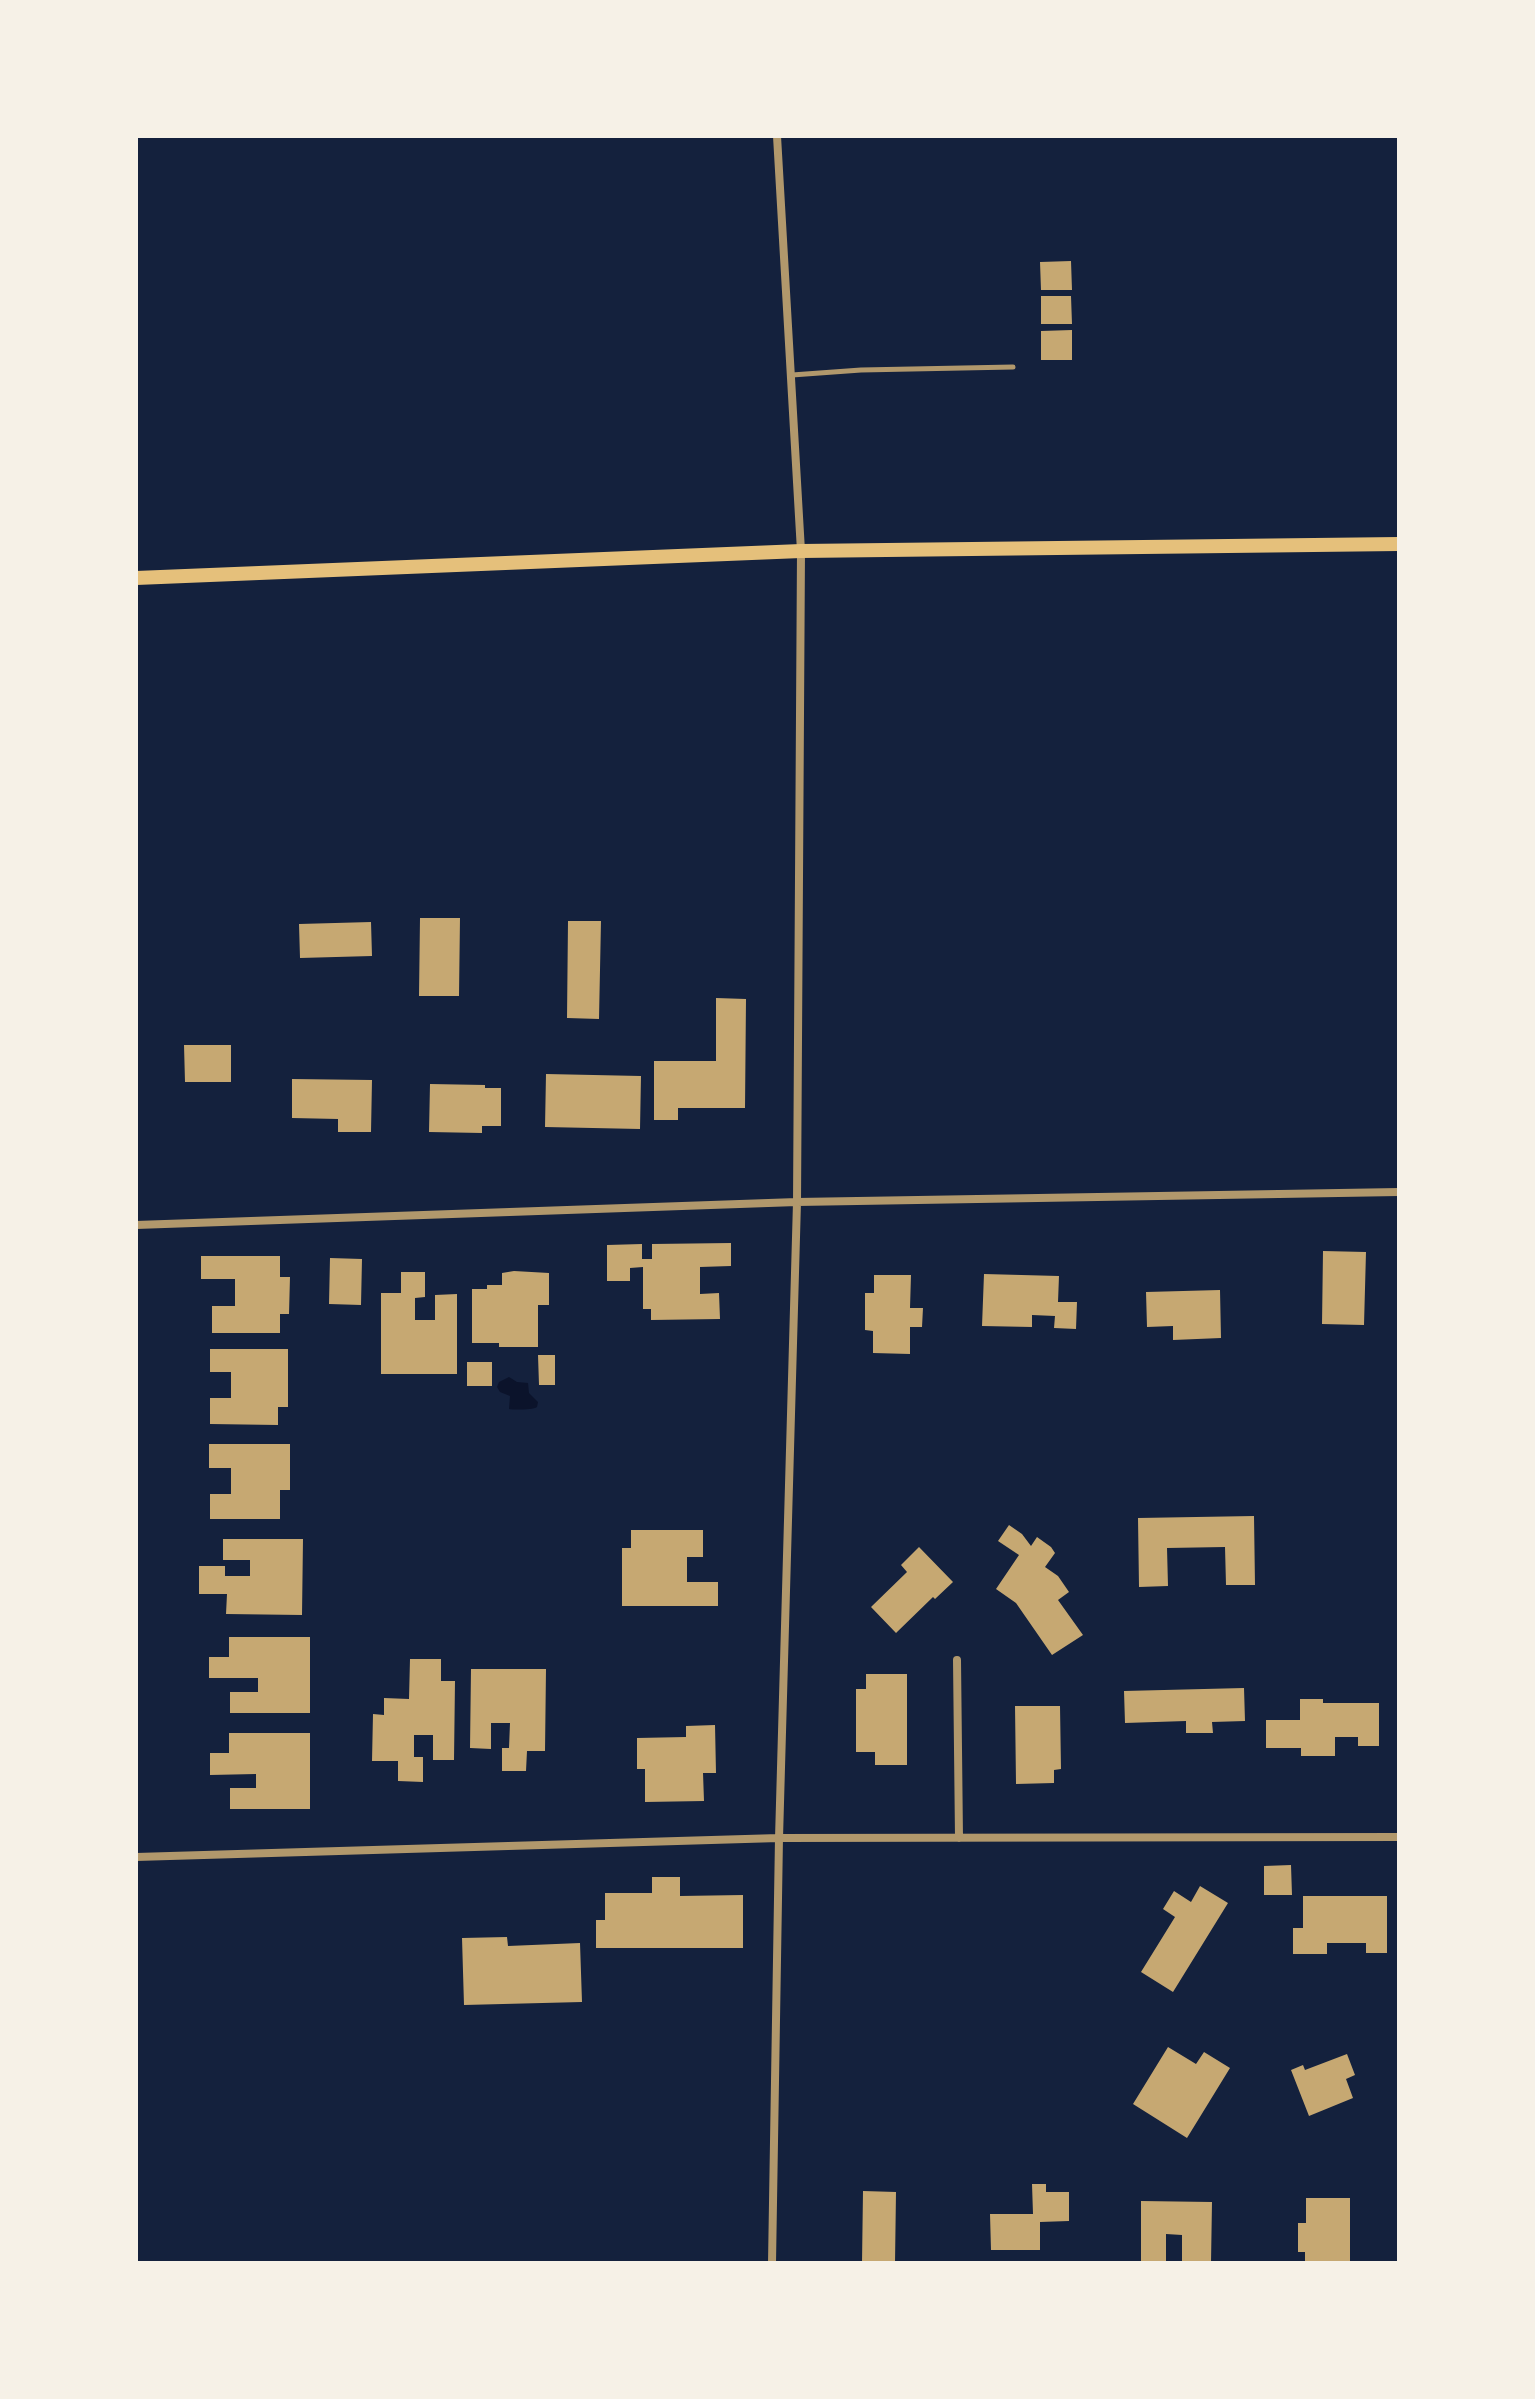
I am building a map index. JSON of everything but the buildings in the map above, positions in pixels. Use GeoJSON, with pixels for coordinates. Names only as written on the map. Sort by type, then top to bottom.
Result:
{"type":"FeatureCollection","features":[{"type":"Feature","properties":{"kind":"main road"},"geometry":{"type":"LineString","coordinates":[[136,578],[801,551],[1399,544]]}},
{"type":"Feature","properties":{"kind":"street"},"geometry":{"type":"LineString","coordinates":[[772,2263],[779,1838],[797,1202],[801,551],[777,136]]}},
{"type":"Feature","properties":{"kind":"street"},"geometry":{"type":"LineString","coordinates":[[136,1225],[797,1202],[1399,1192]]}},
{"type":"Feature","properties":{"kind":"street"},"geometry":{"type":"LineString","coordinates":[[957,1660],[959,1838]]}},
{"type":"Feature","properties":{"kind":"street"},"geometry":{"type":"LineString","coordinates":[[136,1857],[779,1838],[1399,1837]]}},
{"type":"Feature","properties":{"kind":"lane"},"geometry":{"type":"LineString","coordinates":[[791,375],[861,370],[1013,367]]}},
{"type":"Feature","properties":{"kind":"water"},"geometry":{"type":"Polygon","coordinates":[[[509,1377],[528,1383],[529,1393],[538,1402],[537,1407],[509,1409],[510,1396],[500,1392],[497,1387],[499,1382],[509,1377]]]}}]}
